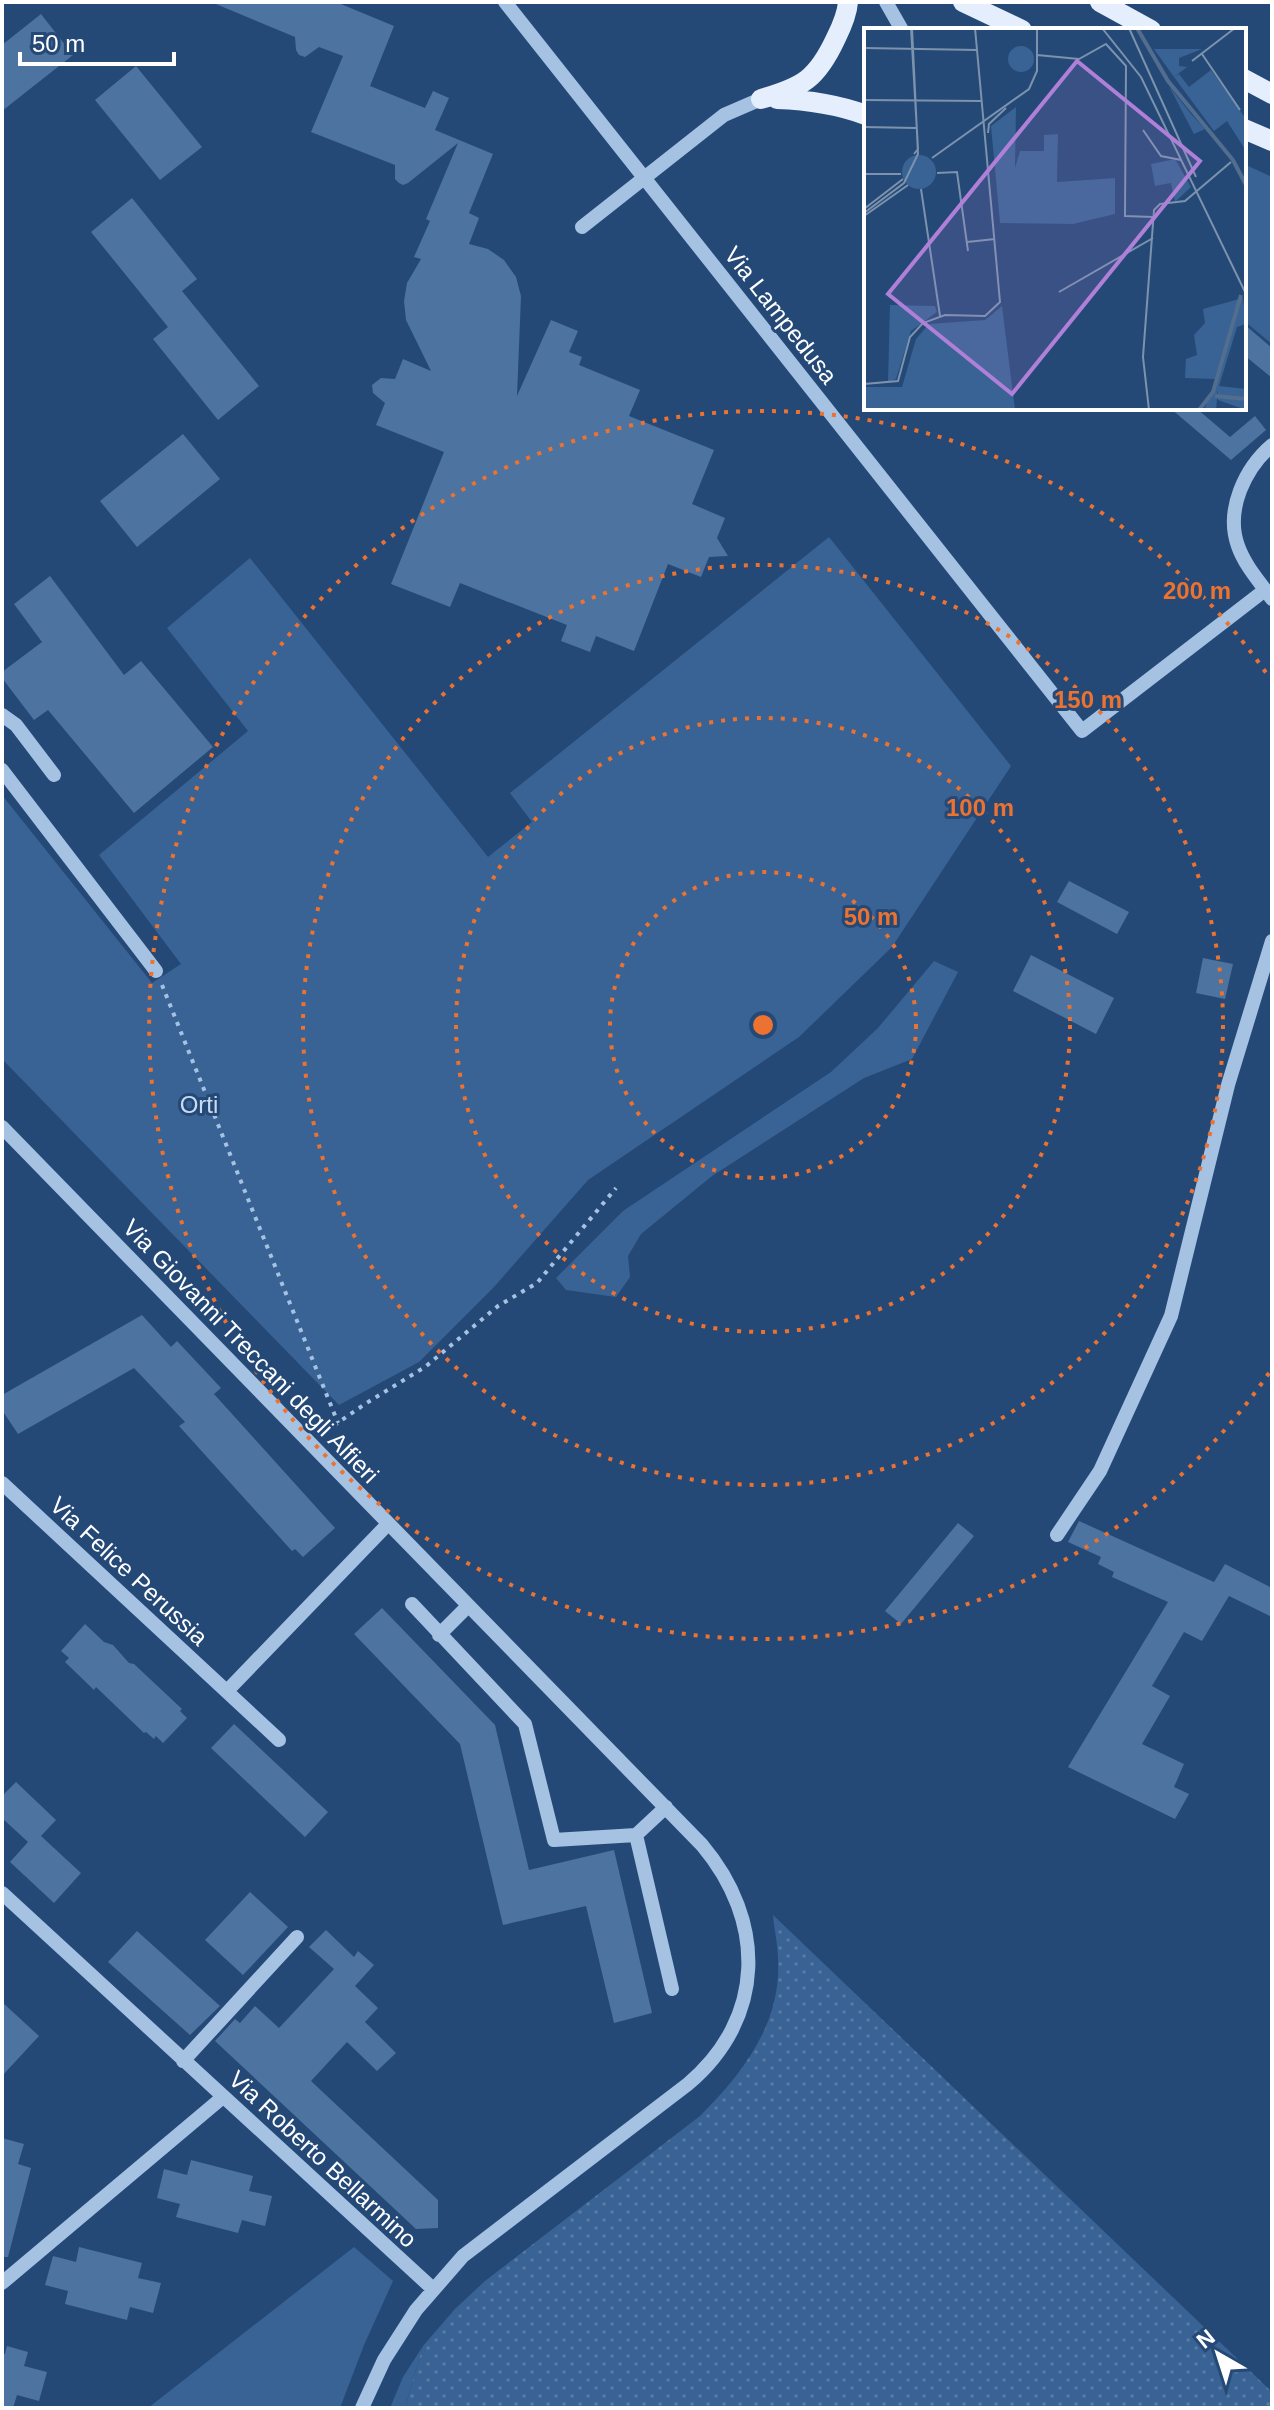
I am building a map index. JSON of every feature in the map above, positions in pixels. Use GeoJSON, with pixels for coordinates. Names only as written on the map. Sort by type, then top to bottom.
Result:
{"type":"FeatureCollection","features":[{"type":"Feature","properties":{"kind":"main road"},"geometry":{"type":"LineString","coordinates":[[761,99],[796,88],[825,63],[845,18],[848,2]]}},
{"type":"Feature","properties":{"kind":"main road"},"geometry":{"type":"LineString","coordinates":[[963,2],[1018,28]]}},
{"type":"Feature","properties":{"kind":"main road"},"geometry":{"type":"LineString","coordinates":[[1100,2],[1147,28]]}},
{"type":"Feature","properties":{"kind":"main road"},"geometry":{"type":"LineString","coordinates":[[1246,80],[1272,94]]}},
{"type":"Feature","properties":{"kind":"main road"},"geometry":{"type":"LineString","coordinates":[[761,99],[823,103],[864,114]]}},
{"type":"Feature","properties":{"kind":"main road"},"geometry":{"type":"LineString","coordinates":[[1246,130],[1272,141]]}},
{"type":"Feature","properties":{"kind":"street","name":"Via Lampedusa"},"geometry":{"type":"LineString","coordinates":[[505,2],[1082,731],[1268,594]]}},
{"type":"Feature","properties":{"kind":"street"},"geometry":{"type":"LineString","coordinates":[[886,2],[901,28]]}},
{"type":"Feature","properties":{"kind":"street"},"geometry":{"type":"LineString","coordinates":[[582,227],[724,115],[761,99]]}},
{"type":"Feature","properties":{"kind":"street"},"geometry":{"type":"LineString","coordinates":[[1268,594],[1237,545],[1233,517],[1244,477],[1272,445]]}},
{"type":"Feature","properties":{"kind":"street"},"geometry":{"type":"LineString","coordinates":[[2,715],[16,725],[54,775]]}},
{"type":"Feature","properties":{"kind":"street"},"geometry":{"type":"LineString","coordinates":[[2,770],[156,971]]}},
{"type":"Feature","properties":{"kind":"street"},"geometry":{"type":"LineString","coordinates":[[1057,1535],[1100,1471],[1171,1316],[1228,1085],[1272,941]]}},
{"type":"Feature","properties":{"kind":"street","name":"Via Giovanni Treccani degli Alfieri"},"geometry":{"type":"LineString","coordinates":[[2,1127],[666,1807],[718,1864],[741,1909],[747,1940],[748,1982],[743,2002],[716,2056],[699,2075],[463,2256],[416,2310],[384,2360],[362,2408]]}},
{"type":"Feature","properties":{"kind":"street","name":"Via Felice Perussia"},"geometry":{"type":"LineString","coordinates":[[2,1483],[279,1740]]}},
{"type":"Feature","properties":{"kind":"street"},"geometry":{"type":"LineString","coordinates":[[227,1691],[388,1524]]}},
{"type":"Feature","properties":{"kind":"street"},"geometry":{"type":"LineString","coordinates":[[412,1604],[525,1724],[554,1840],[636,1835],[666,1807]]}},
{"type":"Feature","properties":{"kind":"street"},"geometry":{"type":"LineString","coordinates":[[439,1635],[468,1606]]}},
{"type":"Feature","properties":{"kind":"street"},"geometry":{"type":"LineString","coordinates":[[636,1835],[672,1989]]}},
{"type":"Feature","properties":{"kind":"street","name":"Via Roberto Bellarmino"},"geometry":{"type":"LineString","coordinates":[[2,1893],[433,2289]]}},
{"type":"Feature","properties":{"kind":"street"},"geometry":{"type":"LineString","coordinates":[[183,2061],[297,1937]]}},
{"type":"Feature","properties":{"kind":"street"},"geometry":{"type":"LineString","coordinates":[[2,2283],[223,2097]]}},
{"type":"Feature","properties":{"kind":"path"},"geometry":{"type":"LineString","coordinates":[[156,971],[338,1423]]}},
{"type":"Feature","properties":{"kind":"path"},"geometry":{"type":"LineString","coordinates":[[326,1431],[425,1367],[498,1306],[537,1283],[616,1188]]}},
{"type":"Feature","properties":{"kind":"path"},"geometry":{"type":"LineString","coordinates":[[318,1430],[329,1441]]}},
{"type":"Feature","properties":{"kind":"green space"},"geometry":{"type":"Polygon","coordinates":[[[1246,165],[1272,177],[1272,344],[1246,323],[1246,165]]]}},
{"type":"Feature","properties":{"kind":"green space","name":"Orti"},"geometry":{"type":"Polygon","coordinates":[[[829,537],[1011,766],[892,947],[799,1037],[588,1180],[494,1287],[419,1362],[339,1405],[2,1059],[2,795],[152,983],[181,964],[99,855],[248,731],[167,628],[250,558],[488,857],[532,822],[510,793],[829,537]]]}},
{"type":"Feature","properties":{"kind":"green space"},"geometry":{"type":"Polygon","coordinates":[[[934,961],[958,972],[912,1059],[864,1078],[712,1176],[641,1234],[628,1256],[630,1277],[616,1297],[566,1290],[556,1278],[623,1211],[831,1072],[878,1028],[934,961]]]}},
{"type":"Feature","properties":{"kind":"green space"},"geometry":{"type":"Polygon","coordinates":[[[773,1915],[1272,2392],[1272,2408],[405,2408],[423,2346],[455,2309],[485,2281],[700,2116],[745,2064],[757,2045],[774,2004],[778,1958],[773,1915]]]}},
{"type":"Feature","properties":{"kind":"green space"},"geometry":{"type":"Polygon","coordinates":[[[354,2247],[393,2281],[340,2408],[148,2408],[354,2247]]]}},
{"type":"Feature","properties":{"kind":"green space"},"geometry":{"type":"Polygon","coordinates":[[[423,2346],[405,2408],[390,2408],[403,2377],[423,2346]]]}},
{"type":"Feature","properties":{"kind":"building"},"geometry":{"type":"Polygon","coordinates":[[[211,2],[336,2],[394,26],[370,86],[425,108],[433,91],[449,98],[435,130],[493,154],[469,213],[479,218],[469,244],[488,249],[504,260],[516,277],[521,296],[517,396],[551,320],[578,331],[569,352],[582,357],[579,365],[640,390],[629,416],[714,450],[692,504],[725,518],[717,538],[728,556],[709,557],[701,577],[668,564],[634,651],[596,636],[590,652],[561,641],[567,625],[460,583],[450,607],[391,584],[444,452],[376,425],[385,403],[373,393],[372,385],[381,378],[395,379],[403,359],[431,371],[406,320],[404,301],[407,283],[421,259],[414,257],[430,221],[426,219],[458,143],[408,183],[399,183],[395,179],[395,165],[311,132],[343,56],[319,47],[305,57],[299,55],[295,37],[211,2]]]}},
{"type":"Feature","properties":{"kind":"building"},"geometry":{"type":"Polygon","coordinates":[[[41,14],[73,55],[2,111],[2,45],[41,14]]]}},
{"type":"Feature","properties":{"kind":"building"},"geometry":{"type":"Polygon","coordinates":[[[136,66],[202,147],[160,180],[95,100],[136,66]]]}},
{"type":"Feature","properties":{"kind":"building"},"geometry":{"type":"Polygon","coordinates":[[[132,198],[197,279],[182,291],[259,386],[218,420],[153,339],[168,327],[91,232],[132,198]]]}},
{"type":"Feature","properties":{"kind":"building"},"geometry":{"type":"Polygon","coordinates":[[[1246,326],[1272,348],[1272,378],[1246,357],[1246,326]]]}},
{"type":"Feature","properties":{"kind":"building"},"geometry":{"type":"Polygon","coordinates":[[[1172,410],[1198,410],[1230,437],[1255,416],[1266,430],[1231,460],[1172,410]]]}},
{"type":"Feature","properties":{"kind":"building"},"geometry":{"type":"Polygon","coordinates":[[[183,434],[220,479],[137,547],[100,501],[183,434]]]}},
{"type":"Feature","properties":{"kind":"building"},"geometry":{"type":"Polygon","coordinates":[[[50,576],[124,675],[141,661],[213,747],[134,813],[48,710],[34,720],[2,678],[2,672],[42,642],[14,604],[50,576]]]}},
{"type":"Feature","properties":{"kind":"building"},"geometry":{"type":"Polygon","coordinates":[[[1069,881],[1129,912],[1117,934],[1057,902],[1069,881]]]}},
{"type":"Feature","properties":{"kind":"building"},"geometry":{"type":"Polygon","coordinates":[[[1031,955],[1114,998],[1096,1034],[1013,991],[1031,955]]]}},
{"type":"Feature","properties":{"kind":"building"},"geometry":{"type":"Polygon","coordinates":[[[1203,958],[1233,964],[1225,999],[1196,993],[1203,958]]]}},
{"type":"Feature","properties":{"kind":"building"},"geometry":{"type":"Polygon","coordinates":[[[142,1315],[171,1347],[177,1341],[221,1388],[214,1394],[335,1528],[303,1557],[295,1549],[292,1551],[179,1426],[185,1422],[134,1368],[18,1434],[2,1410],[2,1395],[142,1315]]]}},
{"type":"Feature","properties":{"kind":"building"},"geometry":{"type":"Polygon","coordinates":[[[1079,1521],[1214,1582],[1225,1564],[1272,1588],[1272,1617],[1229,1596],[1202,1641],[1184,1632],[1152,1686],[1170,1696],[1142,1744],[1184,1764],[1174,1787],[1189,1794],[1175,1819],[1068,1767],[1168,1602],[1112,1577],[1114,1572],[1098,1564],[1101,1557],[1068,1542],[1079,1521]]]}},
{"type":"Feature","properties":{"kind":"building"},"geometry":{"type":"Polygon","coordinates":[[[958,1523],[974,1536],[901,1624],[885,1611],[958,1523]]]}},
{"type":"Feature","properties":{"kind":"building"},"geometry":{"type":"Polygon","coordinates":[[[382,1608],[495,1725],[529,1870],[614,1850],[652,2013],[614,2023],[586,1906],[503,1925],[460,1744],[354,1634],[382,1608]]]}},
{"type":"Feature","properties":{"kind":"building"},"geometry":{"type":"Polygon","coordinates":[[[85,1624],[104,1642],[113,1645],[182,1709],[180,1711],[187,1718],[163,1743],[156,1736],[154,1739],[144,1733],[65,1662],[69,1658],[61,1651],[85,1624]]]}},
{"type":"Feature","properties":{"kind":"building"},"geometry":{"type":"Polygon","coordinates":[[[234,1724],[328,1812],[305,1837],[211,1748],[234,1724]]]}},
{"type":"Feature","properties":{"kind":"building"},"geometry":{"type":"Polygon","coordinates":[[[16,1782],[56,1820],[41,1836],[81,1873],[54,1903],[10,1862],[28,1842],[2,1818],[2,1796],[16,1782]]]}},
{"type":"Feature","properties":{"kind":"building"},"geometry":{"type":"Polygon","coordinates":[[[250,1892],[288,1927],[243,1975],[205,1940],[250,1892]]]}},
{"type":"Feature","properties":{"kind":"building"},"geometry":{"type":"Polygon","coordinates":[[[326,1930],[354,1957],[358,1951],[374,1965],[355,1986],[378,2008],[365,2022],[396,2053],[377,2071],[347,2042],[311,2081],[438,2200],[438,2228],[416,2229],[215,2041],[235,2019],[240,2023],[255,2006],[279,2028],[334,1969],[309,1947],[326,1930]]]}},
{"type":"Feature","properties":{"kind":"building"},"geometry":{"type":"Polygon","coordinates":[[[137,1931],[220,2006],[190,2035],[108,1962],[137,1931]]]}},
{"type":"Feature","properties":{"kind":"building"},"geometry":{"type":"Polygon","coordinates":[[[2,2002],[39,2036],[2,2076],[2,2002]]]}},
{"type":"Feature","properties":{"kind":"building"},"geometry":{"type":"Polygon","coordinates":[[[2,2138],[24,2144],[18,2164],[31,2168],[8,2257],[2,2257],[2,2138]]]}},
{"type":"Feature","properties":{"kind":"building"},"geometry":{"type":"Polygon","coordinates":[[[191,2160],[253,2176],[249,2191],[272,2196],[265,2226],[242,2220],[238,2233],[176,2217],[180,2204],[157,2198],[164,2169],[187,2175],[191,2160]]]}},
{"type":"Feature","properties":{"kind":"building"},"geometry":{"type":"Polygon","coordinates":[[[79,2247],[142,2263],[138,2278],[161,2283],[153,2313],[130,2307],[127,2320],[65,2304],[68,2291],[45,2285],[53,2256],[76,2262],[79,2247]]]}},
{"type":"Feature","properties":{"kind":"building"},"geometry":{"type":"Polygon","coordinates":[[[7,2346],[28,2352],[24,2366],[47,2372],[39,2401],[17,2395],[13,2408],[2,2408],[2,2353],[5,2354],[7,2346]]]}}]}
